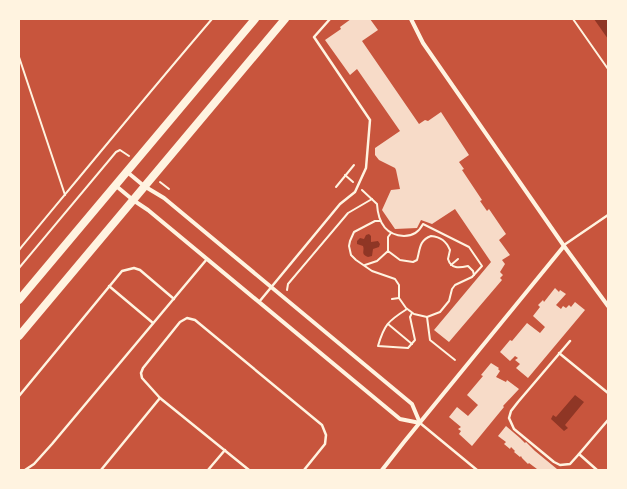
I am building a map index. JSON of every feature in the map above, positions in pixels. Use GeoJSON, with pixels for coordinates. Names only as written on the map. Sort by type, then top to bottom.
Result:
{"type":"FeatureCollection","features":[{"type":"Feature","properties":{"kind":"main road"},"geometry":{"type":"LineString","coordinates":[[19,300],[255,19]]}},
{"type":"Feature","properties":{"kind":"main road"},"geometry":{"type":"LineString","coordinates":[[19,336],[285,19]]}},
{"type":"Feature","properties":{"kind":"street"},"geometry":{"type":"LineString","coordinates":[[411,19],[423,43],[564,246],[608,306]]}},
{"type":"Feature","properties":{"kind":"street"},"geometry":{"type":"LineString","coordinates":[[126,171],[144,186],[161,195],[412,404],[420,423]]}},
{"type":"Feature","properties":{"kind":"street"},"geometry":{"type":"LineString","coordinates":[[115,185],[148,210],[400,418],[420,423]]}},
{"type":"Feature","properties":{"kind":"street"},"geometry":{"type":"LineString","coordinates":[[382,470],[564,246]]}},
{"type":"Feature","properties":{"kind":"lane"},"geometry":{"type":"LineString","coordinates":[[259,302],[340,204],[355,192],[366,168],[370,120],[314,37],[330,19]]}},
{"type":"Feature","properties":{"kind":"lane"},"geometry":{"type":"LineString","coordinates":[[564,246],[608,215]]}},
{"type":"Feature","properties":{"kind":"lane"},"geometry":{"type":"LineString","coordinates":[[25,470],[34,464],[52,444],[207,259]]}},
{"type":"Feature","properties":{"kind":"lane"},"geometry":{"type":"LineString","coordinates":[[19,396],[122,271],[134,268],[140,270],[174,299]]}},
{"type":"Feature","properties":{"kind":"lane"},"geometry":{"type":"LineString","coordinates":[[109,286],[153,323]]}},
{"type":"Feature","properties":{"kind":"lane"},"geometry":{"type":"LineString","coordinates":[[249,470],[160,398],[142,378],[142,368],[180,322],[187,318],[195,320],[322,425],[326,435],[324,444],[304,470]]}},
{"type":"Feature","properties":{"kind":"lane"},"geometry":{"type":"LineString","coordinates":[[570,341],[511,410],[509,418],[514,428],[554,462],[560,465],[570,464],[608,420]]}},
{"type":"Feature","properties":{"kind":"lane"},"geometry":{"type":"LineString","coordinates":[[559,353],[608,393]]}},
{"type":"Feature","properties":{"kind":"lane"},"geometry":{"type":"LineString","coordinates":[[101,470],[160,398]]}},
{"type":"Feature","properties":{"kind":"lane"},"geometry":{"type":"LineString","coordinates":[[420,423],[477,470]]}},
{"type":"Feature","properties":{"kind":"lane"},"geometry":{"type":"LineString","coordinates":[[208,470],[225,450]]}},
{"type":"Feature","properties":{"kind":"lane"},"geometry":{"type":"LineString","coordinates":[[579,454],[597,470]]}},
{"type":"Feature","properties":{"kind":"path"},"geometry":{"type":"LineString","coordinates":[[19,250],[106,147],[136,107],[212,19]]}},
{"type":"Feature","properties":{"kind":"path"},"geometry":{"type":"LineString","coordinates":[[573,19],[608,69]]}},
{"type":"Feature","properties":{"kind":"path"},"geometry":{"type":"LineString","coordinates":[[19,57],[65,195]]}},
{"type":"Feature","properties":{"kind":"path"},"geometry":{"type":"LineString","coordinates":[[19,268],[116,152],[120,150],[124,153]]}},
{"type":"Feature","properties":{"kind":"path"},"geometry":{"type":"LineString","coordinates":[[336,187],[354,166]]}},
{"type":"Feature","properties":{"kind":"path"},"geometry":{"type":"LineString","coordinates":[[346,175],[377,204],[381,221],[385,228],[391,233],[398,236],[411,235],[419,231],[423,224],[469,247],[482,266],[468,280],[455,285],[452,289],[448,304],[440,312],[427,317],[412,313],[399,298],[399,285],[394,279],[372,271],[351,255],[349,246],[350,241],[357,230],[375,221],[381,221]]}},
{"type":"Feature","properties":{"kind":"path"},"geometry":{"type":"LineString","coordinates":[[287,290],[288,284],[348,213],[372,198]]}},
{"type":"Feature","properties":{"kind":"path"},"geometry":{"type":"LineString","coordinates":[[365,265],[377,261],[388,251],[388,237],[391,233]]}},
{"type":"Feature","properties":{"kind":"path"},"geometry":{"type":"LineString","coordinates":[[388,251],[400,260],[413,262],[417,260],[423,240],[431,236],[439,237],[450,250],[448,259],[451,265],[455,268],[468,266],[473,271],[474,275]]}},
{"type":"Feature","properties":{"kind":"path"},"geometry":{"type":"LineString","coordinates":[[451,265],[458,259]]}},
{"type":"Feature","properties":{"kind":"path"},"geometry":{"type":"LineString","coordinates":[[392,299],[399,298]]}},
{"type":"Feature","properties":{"kind":"path"},"geometry":{"type":"LineString","coordinates":[[407,309],[393,318],[383,330],[378,346],[408,348],[415,340],[410,317],[412,313]]}},
{"type":"Feature","properties":{"kind":"path"},"geometry":{"type":"LineString","coordinates":[[427,317],[430,340],[455,360]]}},
{"type":"Feature","properties":{"kind":"path"},"geometry":{"type":"LineString","coordinates":[[388,324],[412,344]]}},
{"type":"Feature","properties":{"kind":"shaded area"},"geometry":{"type":"Polygon","coordinates":[[[594,19],[608,19],[608,39],[594,19]]]}},
{"type":"Feature","properties":{"kind":"shaded area"},"geometry":{"type":"Polygon","coordinates":[[[369,234],[371,236],[371,242],[378,241],[380,244],[379,247],[373,249],[372,256],[368,257],[363,254],[363,246],[357,244],[357,241],[360,238],[364,239],[366,235],[369,234]]]}},
{"type":"Feature","properties":{"kind":"shaded area"},"geometry":{"type":"Polygon","coordinates":[[[575,395],[584,402],[565,425],[568,428],[564,431],[551,419],[553,415],[556,417],[575,395]]]}},
{"type":"Feature","properties":{"kind":"building"},"geometry":{"type":"Polygon","coordinates":[[[351,19],[370,19],[378,30],[362,41],[419,124],[425,120],[428,121],[441,112],[469,155],[459,162],[464,169],[462,170],[482,200],[480,201],[487,211],[489,209],[506,234],[499,240],[510,255],[502,260],[505,264],[500,272],[503,275],[500,278],[502,280],[449,342],[434,330],[491,262],[455,209],[432,224],[421,220],[417,228],[395,229],[382,210],[391,190],[400,189],[395,168],[379,160],[375,155],[375,148],[400,131],[357,69],[350,75],[325,40],[341,29],[340,27],[351,19]]]}},
{"type":"Feature","properties":{"kind":"building"},"geometry":{"type":"Polygon","coordinates":[[[555,288],[559,292],[560,290],[566,294],[556,305],[561,309],[563,306],[566,308],[569,305],[571,307],[575,302],[585,310],[528,378],[516,368],[520,364],[515,360],[518,358],[515,356],[510,361],[500,352],[510,340],[512,341],[527,323],[540,333],[545,327],[533,316],[540,307],[538,305],[543,300],[544,302],[555,288]]]}},
{"type":"Feature","properties":{"kind":"building"},"geometry":{"type":"Polygon","coordinates":[[[491,363],[499,368],[498,369],[500,371],[496,377],[506,382],[507,380],[519,389],[503,406],[504,407],[472,446],[459,434],[461,431],[458,429],[461,427],[449,417],[457,407],[468,416],[478,405],[467,395],[483,376],[481,375],[491,363]]]}},
{"type":"Feature","properties":{"kind":"building"},"geometry":{"type":"Polygon","coordinates":[[[506,426],[557,469],[536,470],[537,469],[529,463],[528,464],[521,456],[520,457],[514,452],[515,451],[511,447],[510,449],[504,444],[506,442],[498,436],[506,426]]]}}]}
